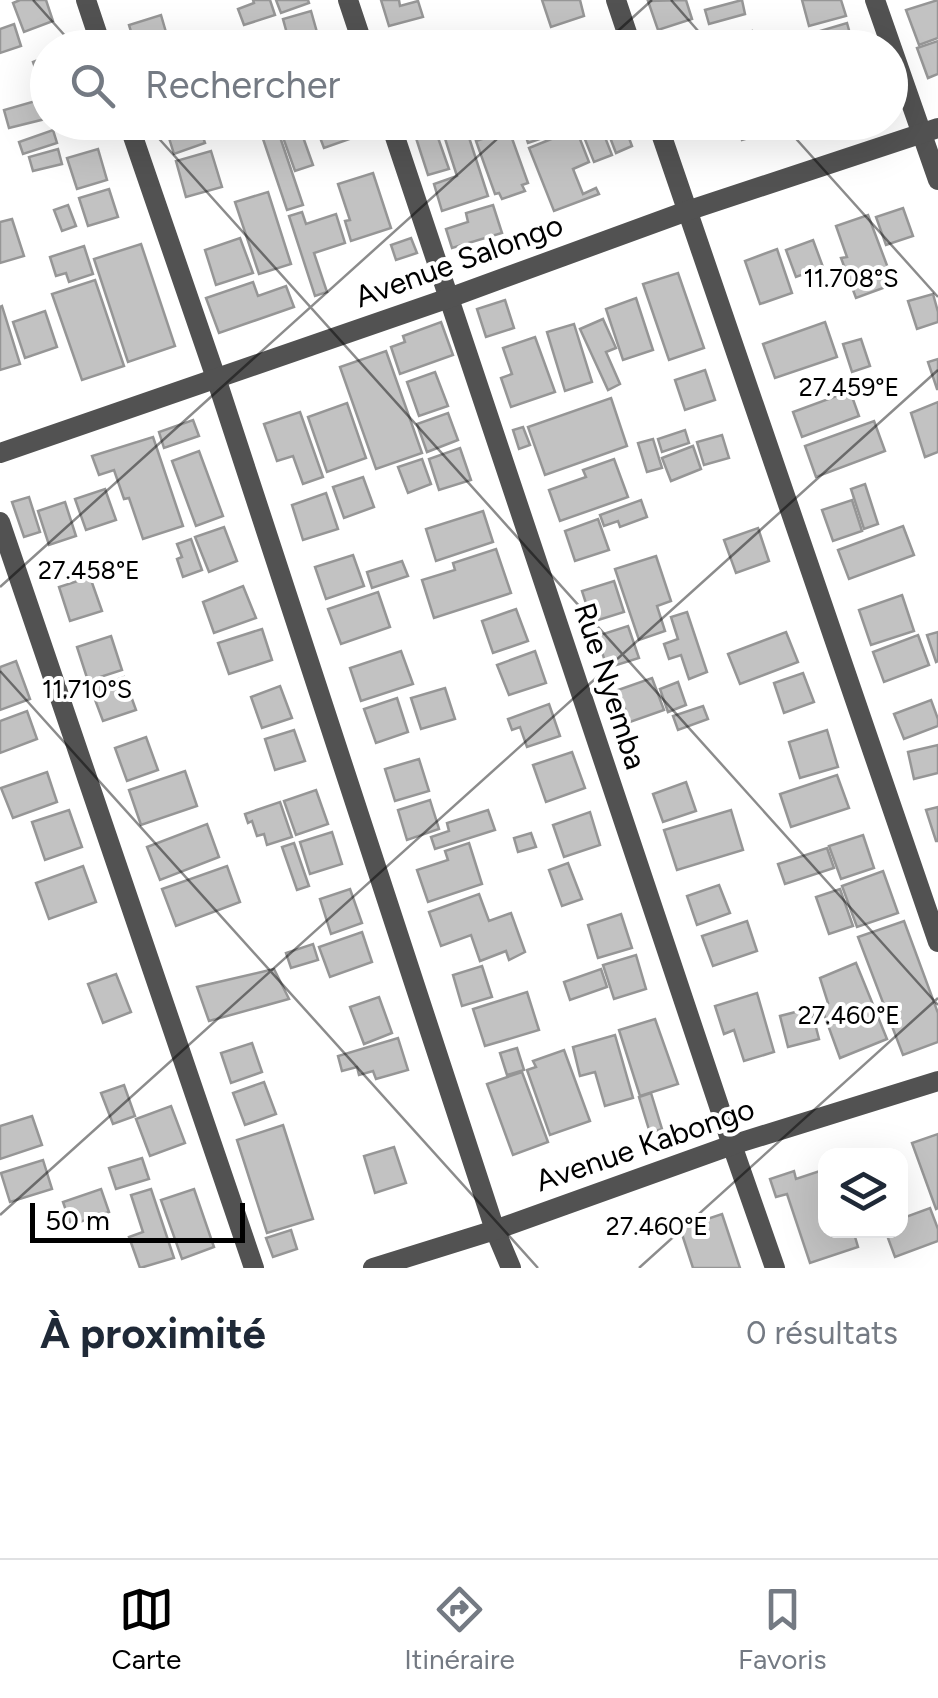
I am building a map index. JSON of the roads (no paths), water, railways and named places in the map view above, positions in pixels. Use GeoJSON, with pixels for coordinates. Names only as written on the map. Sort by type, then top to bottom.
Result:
{"type":"FeatureCollection","features":[{"type":"Feature","properties":{"kind":"street"},"geometry":{"type":"LineString","coordinates":[[86,0],[96,30]]}},
{"type":"Feature","properties":{"kind":"street"},"geometry":{"type":"LineString","coordinates":[[348,0],[358,30]]}},
{"type":"Feature","properties":{"kind":"street"},"geometry":{"type":"LineString","coordinates":[[616,0],[626,30]]}},
{"type":"Feature","properties":{"kind":"street"},"geometry":{"type":"LineString","coordinates":[[875,0],[888,30]]}},
{"type":"Feature","properties":{"kind":"street"},"geometry":{"type":"LineString","coordinates":[[908,79],[930,131],[938,180]]}},
{"type":"Feature","properties":{"kind":"street"},"geometry":{"type":"LineString","coordinates":[[134,140],[495,1230],[511,1268]]}},
{"type":"Feature","properties":{"kind":"street","name":"Rue Nyemba"},"geometry":{"type":"LineString","coordinates":[[396,140],[775,1268]]}},
{"type":"Feature","properties":{"kind":"street"},"geometry":{"type":"LineString","coordinates":[[663,140],[938,942]]}},
{"type":"Feature","properties":{"kind":"street","name":"Avenue Salongo"},"geometry":{"type":"LineString","coordinates":[[0,454],[687,211],[903,140]]}},
{"type":"Feature","properties":{"kind":"street"},"geometry":{"type":"LineString","coordinates":[[0,522],[254,1268]]}},
{"type":"Feature","properties":{"kind":"street","name":"Avenue Kabongo"},"geometry":{"type":"LineString","coordinates":[[373,1268],[495,1230],[732,1145],[938,1080]]}}]}
